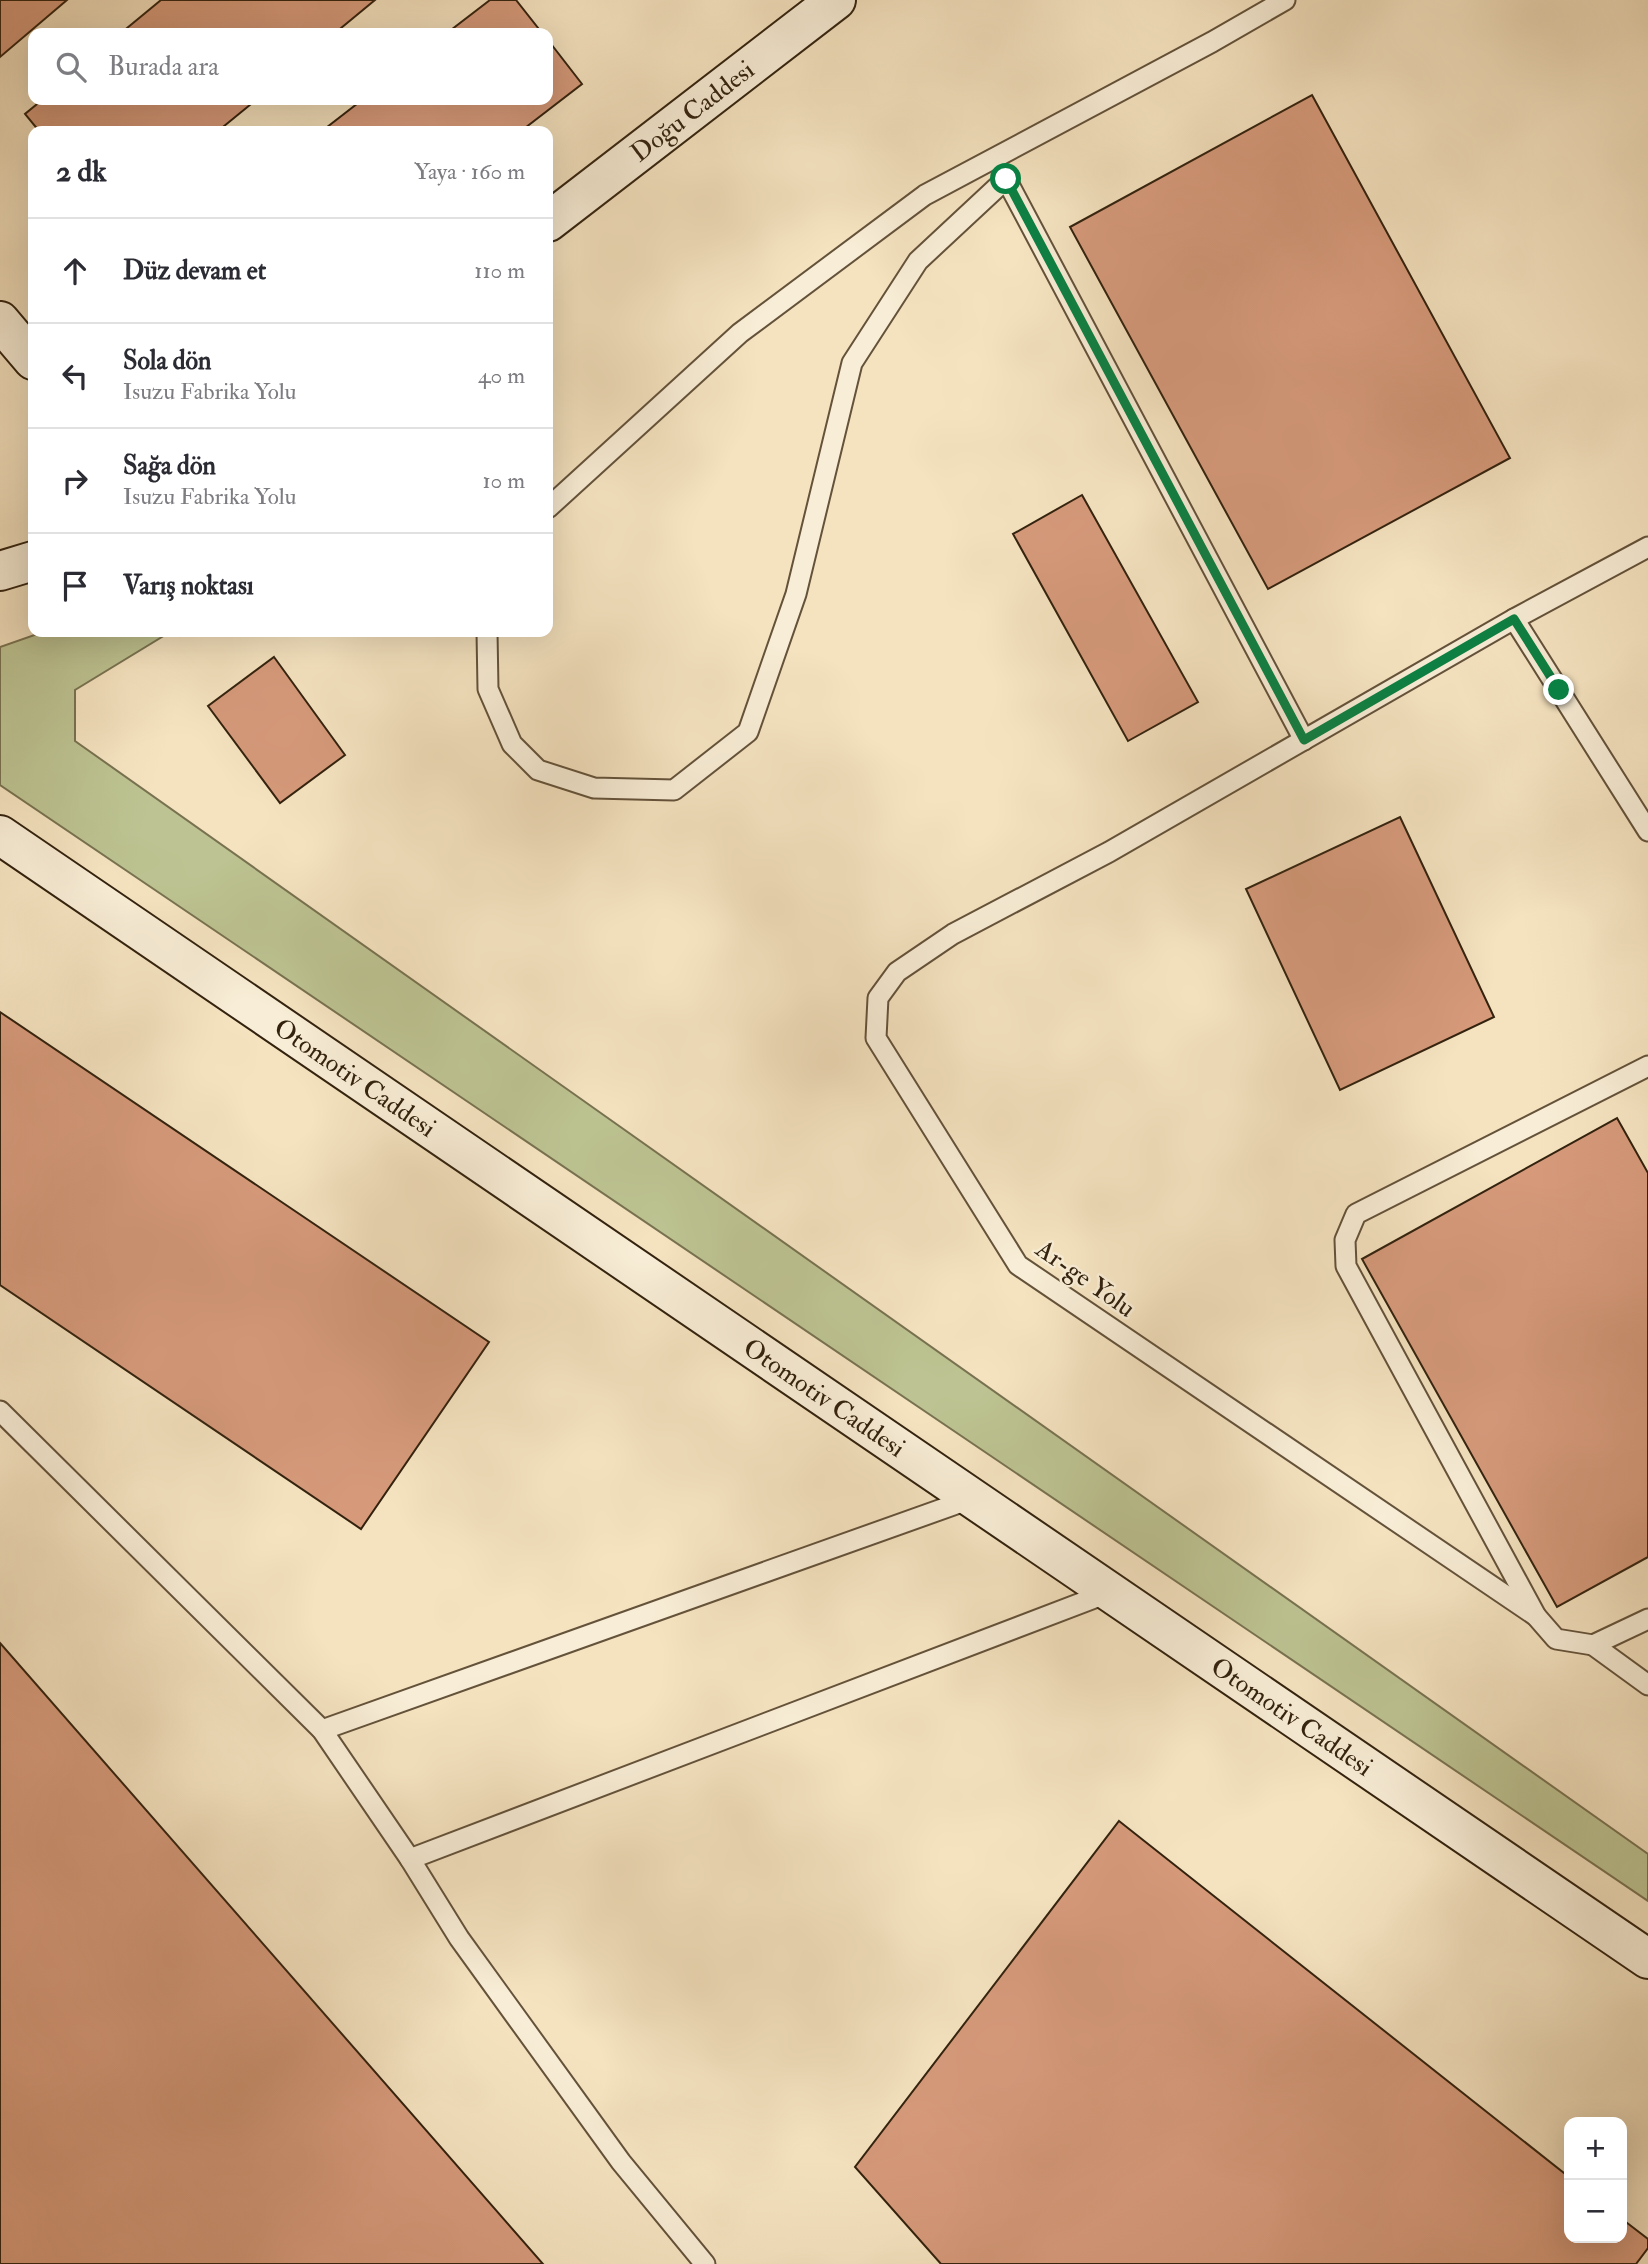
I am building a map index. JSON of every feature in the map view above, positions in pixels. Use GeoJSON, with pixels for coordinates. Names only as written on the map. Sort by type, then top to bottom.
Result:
{"type":"FeatureCollection","features":[{"type":"Feature","properties":{"kind":"street","name":"Doğu Caddesi"},"geometry":{"type":"LineString","coordinates":[[553,218],[835,0]]}},
{"type":"Feature","properties":{"kind":"street"},"geometry":{"type":"LineString","coordinates":[[0,321],[28,354]]}},
{"type":"Feature","properties":{"kind":"street"},"geometry":{"type":"LineString","coordinates":[[0,572],[28,563]]}},
{"type":"Feature","properties":{"kind":"street","name":"Otomotiv Caddesi"},"geometry":{"type":"LineString","coordinates":[[0,835],[1648,1959]]}},
{"type":"Feature","properties":{"kind":"lane"},"geometry":{"type":"LineString","coordinates":[[553,503],[740,333],[925,195],[1285,0]]}},
{"type":"Feature","properties":{"kind":"lane"},"geometry":{"type":"LineString","coordinates":[[487,637],[488,688],[512,744],[538,770],[594,788],[674,790],[748,732],[796,594],[852,363],[918,261],[1006,179],[1304,740]]}},
{"type":"Feature","properties":{"kind":"lane","name":"Ar-ge Yolu"},"geometry":{"type":"LineString","coordinates":[[1536,1616],[1018,1265],[876,1038],[878,998],[897,972],[953,934],[1109,852],[1514,619],[1648,547]]}},
{"type":"Feature","properties":{"kind":"lane"},"geometry":{"type":"LineString","coordinates":[[1514,619],[1648,831]]}},
{"type":"Feature","properties":{"kind":"lane","name":"Ar-ge Yolu"},"geometry":{"type":"LineString","coordinates":[[1648,1066],[1356,1214],[1345,1240],[1346,1266],[1536,1616],[1556,1639],[1593,1645],[1648,1685]]}},
{"type":"Feature","properties":{"kind":"lane"},"geometry":{"type":"LineString","coordinates":[[0,1411],[322,1730],[410,1859],[459,1938],[621,2162],[705,2264]]}},
{"type":"Feature","properties":{"kind":"lane"},"geometry":{"type":"LineString","coordinates":[[322,1730],[973,1498]]}},
{"type":"Feature","properties":{"kind":"lane"},"geometry":{"type":"LineString","coordinates":[[410,1859],[1110,1592]]}},
{"type":"Feature","properties":{"kind":"lane"},"geometry":{"type":"LineString","coordinates":[[1593,1645],[1648,1619]]}},
{"type":"Feature","properties":{"kind":"green space"},"geometry":{"type":"Polygon","coordinates":[[[29,637],[162,637],[75,690],[75,741],[1648,1854],[1648,1901],[0,785],[0,647],[29,637]]]}},
{"type":"Feature","properties":{"kind":"building"},"geometry":{"type":"Polygon","coordinates":[[[0,0],[67,0],[34,28],[28,28],[28,33],[0,57],[0,0]]]}},
{"type":"Feature","properties":{"kind":"building"},"geometry":{"type":"Polygon","coordinates":[[[161,0],[375,0],[341,28],[127,28],[161,0]]]}},
{"type":"Feature","properties":{"kind":"building"},"geometry":{"type":"Polygon","coordinates":[[[490,0],[516,0],[538,28],[454,28],[490,0]]]}},
{"type":"Feature","properties":{"kind":"building"},"geometry":{"type":"Polygon","coordinates":[[[553,46],[582,84],[527,126],[328,126],[356,105],[553,105],[553,46]]]}},
{"type":"Feature","properties":{"kind":"building"},"geometry":{"type":"Polygon","coordinates":[[[1312,95],[1510,458],[1268,589],[1070,227],[1312,95]]]}},
{"type":"Feature","properties":{"kind":"building"},"geometry":{"type":"Polygon","coordinates":[[[36,105],[250,105],[224,126],[35,126],[25,114],[36,105]]]}},
{"type":"Feature","properties":{"kind":"building"},"geometry":{"type":"Polygon","coordinates":[[[1082,495],[1198,702],[1128,741],[1013,534],[1082,495]]]}},
{"type":"Feature","properties":{"kind":"building"},"geometry":{"type":"Polygon","coordinates":[[[274,657],[345,755],[280,803],[208,706],[274,657]]]}},
{"type":"Feature","properties":{"kind":"building"},"geometry":{"type":"Polygon","coordinates":[[[1400,817],[1494,1017],[1340,1090],[1246,889],[1400,817]]]}},
{"type":"Feature","properties":{"kind":"building"},"geometry":{"type":"Polygon","coordinates":[[[0,1012],[489,1342],[361,1529],[0,1285],[0,1012]]]}},
{"type":"Feature","properties":{"kind":"building"},"geometry":{"type":"Polygon","coordinates":[[[1617,1118],[1648,1173],[1648,1557],[1557,1607],[1362,1259],[1617,1118]]]}},
{"type":"Feature","properties":{"kind":"building"},"geometry":{"type":"Polygon","coordinates":[[[0,1643],[543,2264],[0,2264],[0,1643]]]}},
{"type":"Feature","properties":{"kind":"building"},"geometry":{"type":"Polygon","coordinates":[[[1119,1821],[1564,2173],[1564,2243],[1627,2243],[1627,2223],[1648,2239],[1648,2248],[1636,2264],[941,2264],[855,2167],[1119,1821]]]}},
{"type":"Feature","properties":{"kind":"route"},"geometry":{"type":"LineString","coordinates":[[1006,179],[1304,740],[1514,619],[1559,690]]}}]}
